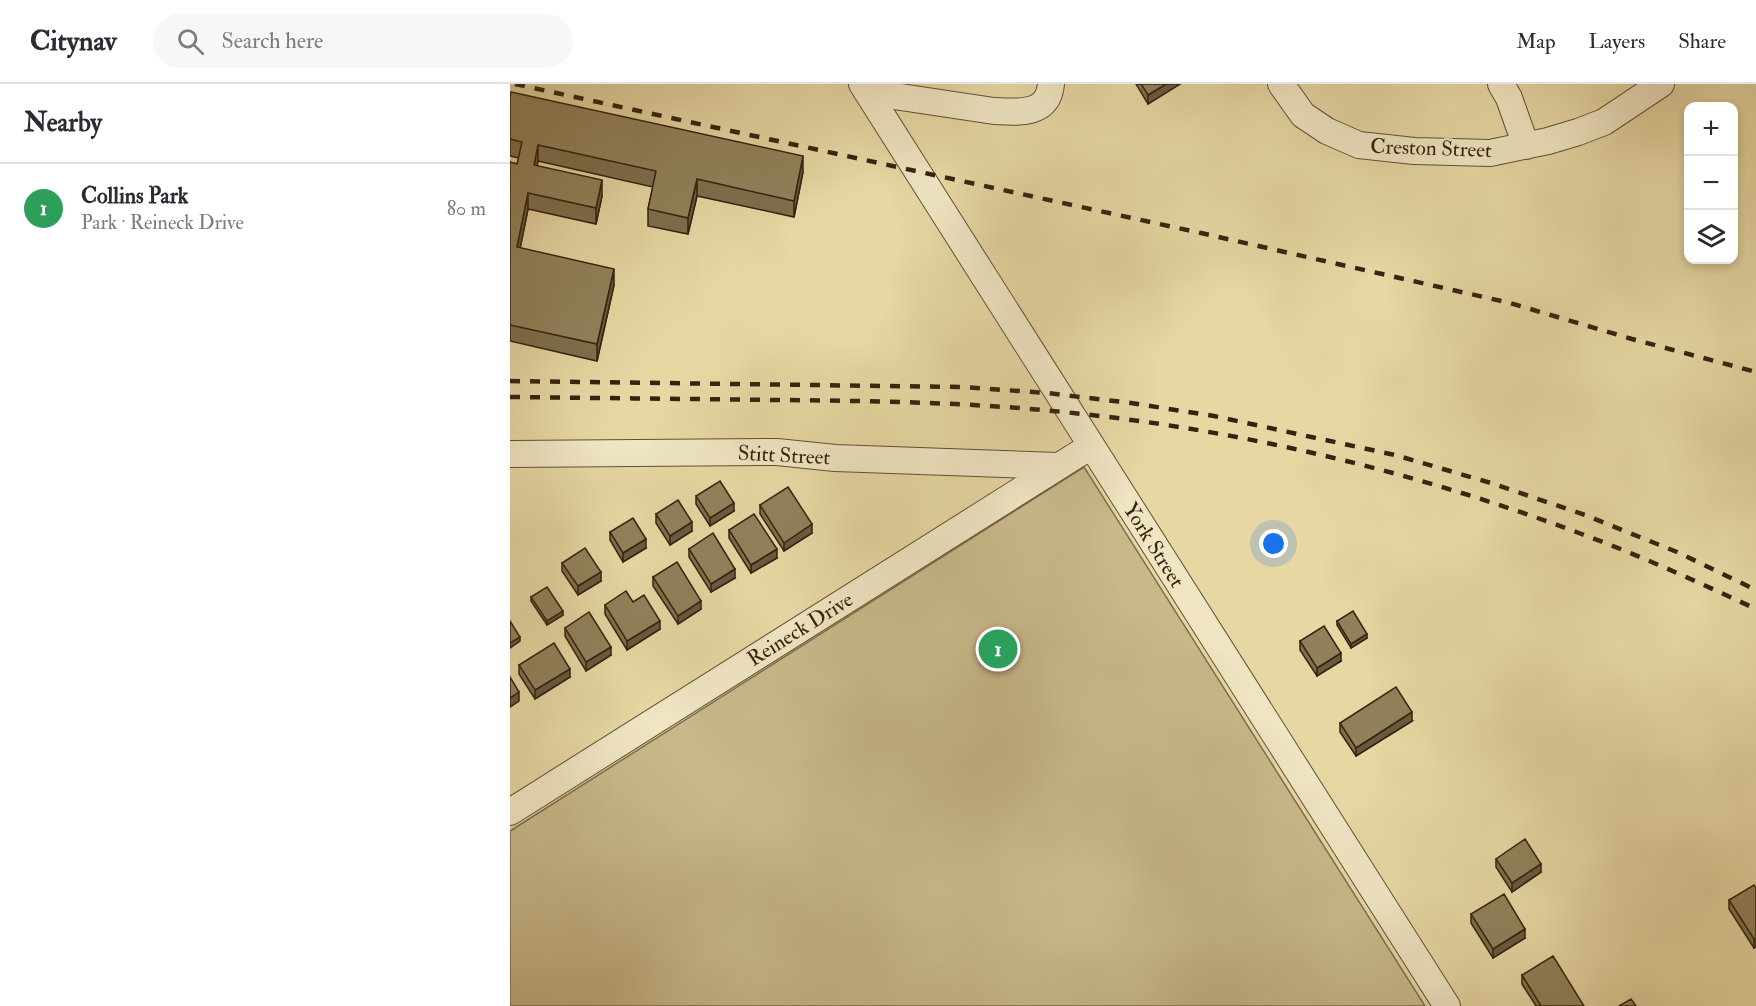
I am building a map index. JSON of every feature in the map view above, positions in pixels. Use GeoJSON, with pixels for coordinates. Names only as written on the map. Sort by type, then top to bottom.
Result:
{"type":"FeatureCollection","features":[{"type":"Feature","properties":{"kind":"street"},"geometry":{"type":"LineString","coordinates":[[864,88],[994,111],[1014,111],[1032,110],[1044,104],[1051,90],[1051,84]]}},
{"type":"Feature","properties":{"kind":"street","name":"Creston Street"},"geometry":{"type":"LineString","coordinates":[[1281,84],[1303,115],[1327,131],[1359,145],[1414,151],[1490,153],[1578,132],[1604,122],[1661,84]]}},
{"type":"Feature","properties":{"kind":"street"},"geometry":{"type":"LineString","coordinates":[[1501,84],[1526,146]]}},
{"type":"Feature","properties":{"kind":"street","name":"York Street"},"geometry":{"type":"LineString","coordinates":[[864,88],[1447,1006]]}},
{"type":"Feature","properties":{"kind":"street","name":"Reineck Drive"},"geometry":{"type":"LineString","coordinates":[[510,812],[1091,446]]}},
{"type":"Feature","properties":{"kind":"street","name":"Stitt Street"},"geometry":{"type":"LineString","coordinates":[[510,454],[777,452],[835,458],[1058,466]]}},
{"type":"Feature","properties":{"kind":"shaded area"},"geometry":{"type":"Polygon","coordinates":[[[1084,467],[1425,1006],[510,1006],[510,831],[1084,467]]]}},
{"type":"Feature","properties":{"kind":"building"},"geometry":{"type":"Polygon","coordinates":[[[1141,84],[1166,84],[1148,95],[1141,84]]]}},
{"type":"Feature","properties":{"kind":"building"},"geometry":{"type":"Polygon","coordinates":[[[511,92],[803,156],[794,201],[697,179],[688,218],[648,209],[656,171],[538,145],[534,165],[602,180],[596,208],[528,193],[517,247],[614,269],[597,344],[510,325],[510,162],[517,164],[522,142],[510,139],[511,92]]]}},
{"type":"Feature","properties":{"kind":"building"},"geometry":{"type":"Polygon","coordinates":[[[720,481],[734,503],[710,518],[696,496],[720,481]]]}},
{"type":"Feature","properties":{"kind":"building"},"geometry":{"type":"Polygon","coordinates":[[[788,487],[812,524],[784,543],[760,505],[788,487]]]}},
{"type":"Feature","properties":{"kind":"building"},"geometry":{"type":"Polygon","coordinates":[[[678,500],[692,522],[670,536],[656,514],[678,500]]]}},
{"type":"Feature","properties":{"kind":"building"},"geometry":{"type":"Polygon","coordinates":[[[754,514],[777,549],[751,565],[729,530],[754,514]]]}},
{"type":"Feature","properties":{"kind":"building"},"geometry":{"type":"Polygon","coordinates":[[[633,518],[646,539],[623,553],[610,532],[633,518]]]}},
{"type":"Feature","properties":{"kind":"building"},"geometry":{"type":"Polygon","coordinates":[[[713,533],[735,569],[711,584],[689,549],[713,533]]]}},
{"type":"Feature","properties":{"kind":"building"},"geometry":{"type":"Polygon","coordinates":[[[585,548],[601,572],[578,586],[562,563],[585,548]]]}},
{"type":"Feature","properties":{"kind":"building"},"geometry":{"type":"Polygon","coordinates":[[[677,562],[701,601],[678,616],[653,577],[677,562]]]}},
{"type":"Feature","properties":{"kind":"building"},"geometry":{"type":"Polygon","coordinates":[[[547,587],[563,611],[547,621],[531,597],[547,587]]]}},
{"type":"Feature","properties":{"kind":"building"},"geometry":{"type":"Polygon","coordinates":[[[626,591],[633,602],[644,595],[660,621],[627,641],[605,605],[626,591]]]}},
{"type":"Feature","properties":{"kind":"building"},"geometry":{"type":"Polygon","coordinates":[[[1353,611],[1367,634],[1351,644],[1337,621],[1353,611]]]}},
{"type":"Feature","properties":{"kind":"building"},"geometry":{"type":"Polygon","coordinates":[[[589,612],[611,647],[586,662],[565,628],[589,612]]]}},
{"type":"Feature","properties":{"kind":"building"},"geometry":{"type":"Polygon","coordinates":[[[510,621],[520,637],[510,643],[510,621]]]}},
{"type":"Feature","properties":{"kind":"building"},"geometry":{"type":"Polygon","coordinates":[[[1324,626],[1341,653],[1317,668],[1300,641],[1324,626]]]}},
{"type":"Feature","properties":{"kind":"building"},"geometry":{"type":"Polygon","coordinates":[[[554,643],[570,669],[535,690],[519,665],[554,643]]]}},
{"type":"Feature","properties":{"kind":"building"},"geometry":{"type":"Polygon","coordinates":[[[510,677],[519,692],[510,698],[510,677]]]}},
{"type":"Feature","properties":{"kind":"building"},"geometry":{"type":"Polygon","coordinates":[[[1396,687],[1412,712],[1356,748],[1340,723],[1396,687]]]}},
{"type":"Feature","properties":{"kind":"building"},"geometry":{"type":"Polygon","coordinates":[[[1525,839],[1541,864],[1512,883],[1496,859],[1525,839]]]}},
{"type":"Feature","properties":{"kind":"building"},"geometry":{"type":"Polygon","coordinates":[[[1754,885],[1756,888],[1756,938],[1754,939],[1729,900],[1754,885]]]}},
{"type":"Feature","properties":{"kind":"building"},"geometry":{"type":"Polygon","coordinates":[[[1504,894],[1525,929],[1493,949],[1471,914],[1504,894]]]}},
{"type":"Feature","properties":{"kind":"building"},"geometry":{"type":"Polygon","coordinates":[[[1553,956],[1584,1006],[1541,1006],[1522,975],[1553,956]]]}},
{"type":"Feature","properties":{"kind":"building"},"geometry":{"type":"Polygon","coordinates":[[[1631,999],[1636,1006],[1619,1006],[1631,999]]]}},
{"type":"Feature","properties":{"kind":"railway"},"geometry":{"type":"LineString","coordinates":[[515,84],[1201,233],[1510,303],[1756,372]]}},
{"type":"Feature","properties":{"kind":"railway"},"geometry":{"type":"LineString","coordinates":[[510,381],[962,387],[1047,393],[1214,416],[1395,455],[1491,483],[1585,515],[1677,552],[1756,590]]}},
{"type":"Feature","properties":{"kind":"railway"},"geometry":{"type":"LineString","coordinates":[[510,397],[944,404],[1042,410],[1179,427],[1315,454],[1449,489],[1601,541],[1756,609]]}},
{"type":"Feature","properties":{"kind":"place","name":"Collins Park"},"geometry":{"type":"Point","coordinates":[998,649]}}]}
